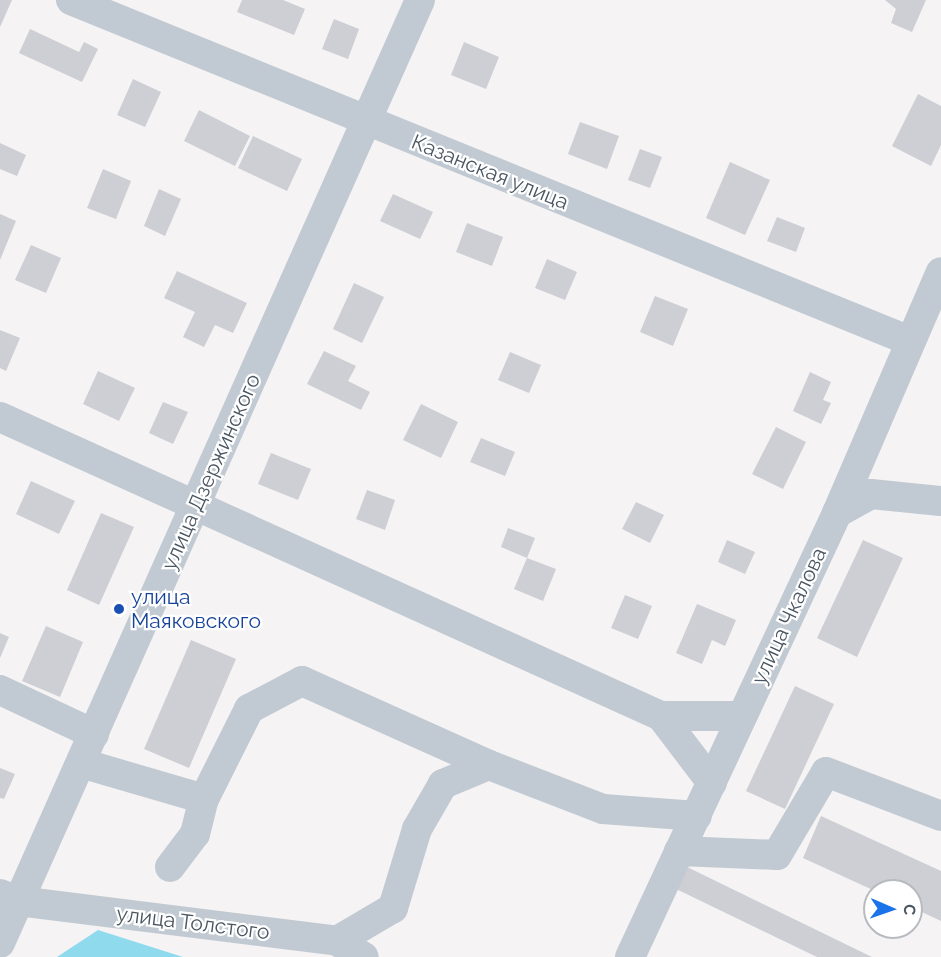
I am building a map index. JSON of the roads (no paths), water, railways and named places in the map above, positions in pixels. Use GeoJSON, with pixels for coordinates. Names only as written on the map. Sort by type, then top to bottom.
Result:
{"type":"FeatureCollection","features":[{"type":"Feature","properties":{"kind":"street","name":"Казанская улица"},"geometry":{"type":"LineString","coordinates":[[71,0],[910,341]]}},
{"type":"Feature","properties":{"kind":"street","name":"улица Дзержинского"},"geometry":{"type":"LineString","coordinates":[[0,943],[9,897],[81,763],[369,123],[420,0]]}},
{"type":"Feature","properties":{"kind":"street","name":"улица Чкалова"},"geometry":{"type":"LineString","coordinates":[[630,957],[837,513],[941,272]]}},
{"type":"Feature","properties":{"kind":"street"},"geometry":{"type":"LineString","coordinates":[[0,417],[197,503],[661,716],[741,716]]}},
{"type":"Feature","properties":{"kind":"street"},"geometry":{"type":"LineString","coordinates":[[837,513],[871,494],[941,501]]}},
{"type":"Feature","properties":{"kind":"street"},"geometry":{"type":"LineString","coordinates":[[170,867],[195,834],[204,799],[249,709],[302,681],[489,765],[603,809],[697,816]]}},
{"type":"Feature","properties":{"kind":"street"},"geometry":{"type":"LineString","coordinates":[[0,690],[94,734]]}},
{"type":"Feature","properties":{"kind":"street"},"geometry":{"type":"LineString","coordinates":[[661,716],[712,783]]}},
{"type":"Feature","properties":{"kind":"street"},"geometry":{"type":"LineString","coordinates":[[81,763],[204,799]]}},
{"type":"Feature","properties":{"kind":"street"},"geometry":{"type":"LineString","coordinates":[[337,941],[393,908],[417,829],[443,784],[489,765]]}},
{"type":"Feature","properties":{"kind":"street"},"geometry":{"type":"LineString","coordinates":[[679,851],[777,855],[826,772],[941,816]]}},
{"type":"Feature","properties":{"kind":"street","name":"улица Толстого"},"geometry":{"type":"LineString","coordinates":[[9,897],[337,941],[364,957]]}},
{"type":"Feature","properties":{"kind":"water"},"geometry":{"type":"Polygon","coordinates":[[[98,930],[183,957],[57,957],[98,930]]]}},
{"type":"Feature","properties":{"kind":"place","name":"улица Маяковского"},"geometry":{"type":"Point","coordinates":[119,609]}}]}
